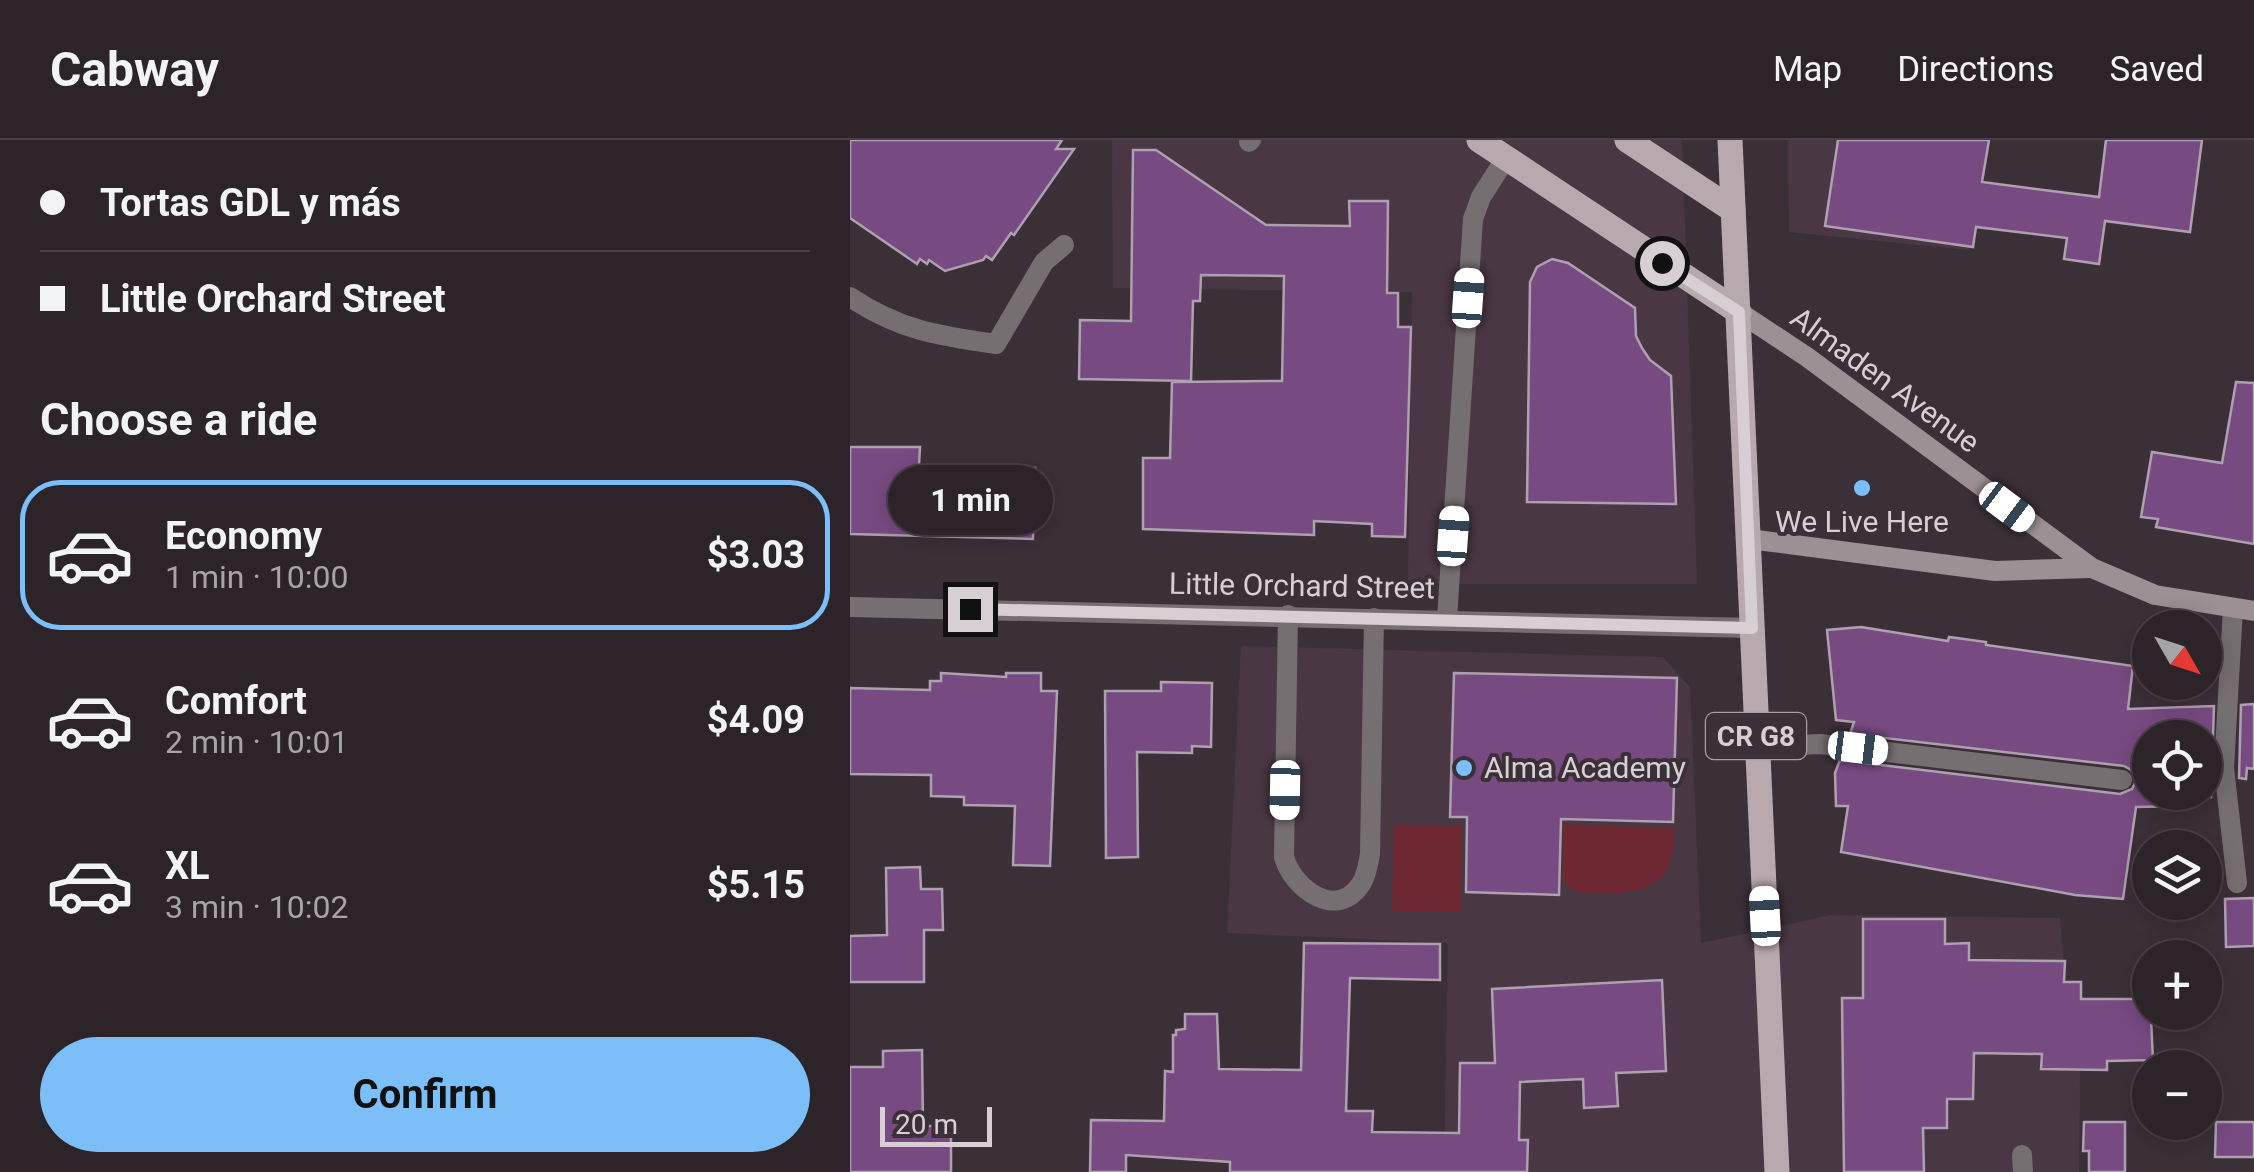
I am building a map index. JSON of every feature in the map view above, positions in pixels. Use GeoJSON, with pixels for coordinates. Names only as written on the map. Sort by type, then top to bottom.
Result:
{"type":"FeatureCollection","features":[{"type":"Feature","properties":{"kind":"main road"},"geometry":{"type":"LineString","coordinates":[[1479,140],[1739,312]]}},
{"type":"Feature","properties":{"kind":"main road"},"geometry":{"type":"LineString","coordinates":[[1627,140],[1733,210]]}},
{"type":"Feature","properties":{"kind":"main road"},"geometry":{"type":"LineString","coordinates":[[1730,140],[1733,210]]}},
{"type":"Feature","properties":{"kind":"main road","name":"CR G8"},"geometry":{"type":"LineString","coordinates":[[1733,210],[1777,1172]]}},
{"type":"Feature","properties":{"kind":"main road","name":"Almaden Avenue"},"geometry":{"type":"LineString","coordinates":[[1739,312],[1808,357],[2092,568],[2155,595],[2244,609]]}},
{"type":"Feature","properties":{"kind":"main road","name":"Almaden Avenue"},"geometry":{"type":"LineString","coordinates":[[1749,540],[1995,571],[2092,568]]}},
{"type":"Feature","properties":{"kind":"street"},"geometry":{"type":"LineString","coordinates":[[1448,619],[1473,219],[1480,197],[1506,158]]}},
{"type":"Feature","properties":{"kind":"street"},"geometry":{"type":"LineString","coordinates":[[850,297],[878,316],[928,335],[996,344],[1044,262],[1064,245]]}},
{"type":"Feature","properties":{"kind":"street","name":"Little Orchard Street"},"geometry":{"type":"LineString","coordinates":[[850,607],[1752,628]]}},
{"type":"Feature","properties":{"kind":"street"},"geometry":{"type":"LineString","coordinates":[[2237,883],[2224,768],[2244,609]]}},
{"type":"Feature","properties":{"kind":"street"},"geometry":{"type":"LineString","coordinates":[[1288,615],[1284,857],[1298,886],[1325,899],[1352,894],[1362,884],[1370,854],[1374,618]]}},
{"type":"Feature","properties":{"kind":"street"},"geometry":{"type":"LineString","coordinates":[[1756,748],[1820,744],[2122,780]]}},
{"type":"Feature","properties":{"kind":"shaded area"},"geometry":{"type":"Polygon","coordinates":[[[1112,140],[1682,140],[1697,584],[1408,584],[1412,292],[1113,288],[1112,140]]]}},
{"type":"Feature","properties":{"kind":"shaded area"},"geometry":{"type":"Polygon","coordinates":[[[1788,140],[1984,140],[1969,250],[1789,232],[1788,140]]]}},
{"type":"Feature","properties":{"kind":"shaded area"},"geometry":{"type":"Polygon","coordinates":[[[1241,646],[1663,657],[1690,687],[1701,943],[1831,915],[2060,918],[2065,981],[2081,982],[2079,1172],[1444,1172],[1448,943],[1227,933],[1241,646]]]}},
{"type":"Feature","properties":{"kind":"shaded area"},"geometry":{"type":"Polygon","coordinates":[[[1563,824],[1674,828],[1670,862],[1656,882],[1645,888],[1616,893],[1578,891],[1563,880],[1563,824]]]}},
{"type":"Feature","properties":{"kind":"shaded area"},"geometry":{"type":"Polygon","coordinates":[[[1394,825],[1462,826],[1461,912],[1392,911],[1394,825]]]}},
{"type":"Feature","properties":{"kind":"building"},"geometry":{"type":"Polygon","coordinates":[[[850,140],[1062,140],[1056,149],[1074,149],[992,260],[986,256],[945,271],[929,260],[927,264],[920,259],[917,264],[850,218],[850,140]]]}},
{"type":"Feature","properties":{"kind":"building"},"geometry":{"type":"Polygon","coordinates":[[[1838,140],[1989,140],[1982,182],[2099,197],[2106,140],[2202,140],[2190,232],[2105,221],[2099,264],[2064,259],[2067,238],[1976,227],[1973,247],[1825,226],[1838,140]]]}},
{"type":"Feature","properties":{"kind":"building"},"geometry":{"type":"Polygon","coordinates":[[[1133,150],[1156,150],[1266,225],[1350,226],[1349,201],[1388,201],[1387,293],[1398,293],[1398,327],[1411,327],[1405,537],[1372,536],[1372,524],[1314,521],[1314,535],[1143,529],[1143,458],[1170,458],[1172,382],[1282,381],[1284,276],[1201,275],[1200,301],[1193,301],[1191,381],[1079,379],[1080,320],[1131,321],[1133,150]]]}},
{"type":"Feature","properties":{"kind":"building"},"geometry":{"type":"Polygon","coordinates":[[[1552,259],[1568,263],[1635,308],[1636,336],[1642,348],[1650,360],[1671,376],[1676,504],[1527,502],[1530,282],[1537,267],[1552,259]]]}},
{"type":"Feature","properties":{"kind":"building"},"geometry":{"type":"Polygon","coordinates":[[[2236,382],[2254,383],[2254,544],[2156,527],[2158,519],[2141,517],[2152,452],[2222,463],[2236,382]]]}},
{"type":"Feature","properties":{"kind":"building"},"geometry":{"type":"Polygon","coordinates":[[[850,447],[920,447],[919,465],[1035,468],[1033,539],[850,534],[850,447]]]}},
{"type":"Feature","properties":{"kind":"building"},"geometry":{"type":"Polygon","coordinates":[[[1861,627],[2132,666],[2128,709],[2214,706],[2214,720],[2132,720],[2132,772],[2124,766],[1850,734],[1854,722],[1836,720],[1827,630],[1861,627]]]}},
{"type":"Feature","properties":{"kind":"building"},"geometry":{"type":"Polygon","coordinates":[[[941,673],[1006,677],[1006,673],[1041,673],[1041,691],[1057,691],[1050,866],[1013,865],[1015,806],[964,805],[964,797],[931,796],[931,775],[850,774],[850,688],[930,690],[930,681],[941,681],[941,673]]]}},
{"type":"Feature","properties":{"kind":"building"},"geometry":{"type":"Polygon","coordinates":[[[1454,673],[1677,678],[1673,822],[1561,819],[1559,895],[1466,892],[1467,817],[1450,817],[1454,673]]]}},
{"type":"Feature","properties":{"kind":"building"},"geometry":{"type":"Polygon","coordinates":[[[1161,682],[1212,683],[1211,747],[1192,746],[1192,753],[1137,752],[1138,857],[1106,858],[1105,691],[1161,691],[1161,682]]]}},
{"type":"Feature","properties":{"kind":"building"},"geometry":{"type":"Polygon","coordinates":[[[2254,704],[2254,769],[2247,768],[2246,779],[2239,778],[2241,705],[2254,704]]]}},
{"type":"Feature","properties":{"kind":"building"},"geometry":{"type":"Polygon","coordinates":[[[1840,760],[2120,794],[2132,789],[2132,810],[2136,810],[2123,899],[2075,895],[1841,852],[1848,806],[1836,806],[1835,773],[1840,760]]]}},
{"type":"Feature","properties":{"kind":"building"},"geometry":{"type":"Polygon","coordinates":[[[920,867],[921,889],[942,889],[943,930],[924,930],[924,982],[850,982],[850,936],[887,935],[886,868],[920,867]]]}},
{"type":"Feature","properties":{"kind":"building"},"geometry":{"type":"Polygon","coordinates":[[[2254,898],[2254,946],[2226,947],[2225,899],[2254,898]]]}},
{"type":"Feature","properties":{"kind":"building"},"geometry":{"type":"Polygon","coordinates":[[[1863,919],[1945,919],[1945,944],[1969,943],[1969,960],[2065,961],[2064,982],[2081,982],[2081,999],[2132,999],[2132,1030],[2152,1030],[2153,1050],[2132,1050],[2132,1060],[2107,1061],[2107,1070],[2041,1069],[2042,1054],[1974,1053],[1973,1099],[1947,1099],[1947,1128],[1923,1128],[1924,1172],[1844,1172],[1842,998],[1863,998],[1863,919]]]}},
{"type":"Feature","properties":{"kind":"building"},"geometry":{"type":"Polygon","coordinates":[[[1304,943],[1440,944],[1440,980],[1350,978],[1346,1111],[1373,1111],[1372,1132],[1459,1133],[1460,1063],[1495,1063],[1492,989],[1662,980],[1666,1071],[1616,1073],[1618,1106],[1584,1108],[1583,1079],[1520,1082],[1519,1140],[1528,1140],[1527,1172],[1230,1172],[1230,1162],[1126,1155],[1126,1172],[1090,1172],[1091,1120],[1164,1121],[1165,1071],[1173,1072],[1173,1035],[1176,1030],[1185,1029],[1185,1014],[1217,1014],[1219,1069],[1301,1070],[1304,943]]]}},
{"type":"Feature","properties":{"kind":"building"},"geometry":{"type":"Polygon","coordinates":[[[922,1050],[923,1126],[951,1126],[951,1172],[850,1172],[850,1067],[883,1067],[883,1051],[922,1050]]]}},
{"type":"Feature","properties":{"kind":"building"},"geometry":{"type":"Polygon","coordinates":[[[2084,1122],[2125,1122],[2125,1172],[2089,1172],[2089,1151],[2083,1151],[2084,1122]]]}},
{"type":"Feature","properties":{"kind":"building"},"geometry":{"type":"Polygon","coordinates":[[[2222,1122],[2254,1122],[2254,1157],[2215,1157],[2215,1140],[2222,1140],[2222,1122]]]}},
{"type":"Feature","properties":{"kind":"place","name":"We Live Here"},"geometry":{"type":"Point","coordinates":[1862,488]}},
{"type":"Feature","properties":{"kind":"place","name":"Alma Academy"},"geometry":{"type":"Point","coordinates":[1464,768]}},
{"type":"Feature","properties":{"kind":"route"},"geometry":{"type":"LineString","coordinates":[[970,609],[1752,628],[1739,312],[1662,263]]}}]}
